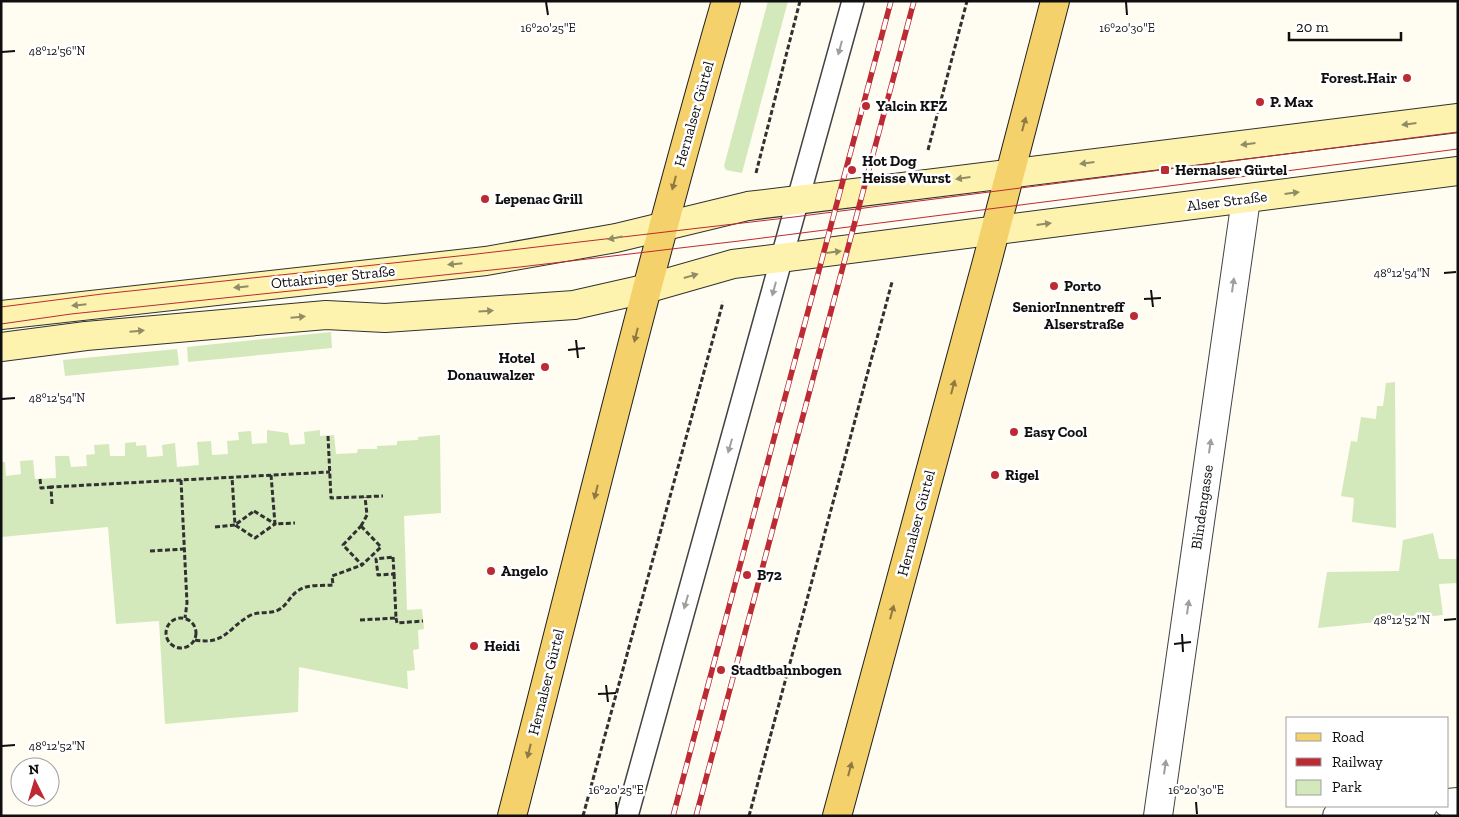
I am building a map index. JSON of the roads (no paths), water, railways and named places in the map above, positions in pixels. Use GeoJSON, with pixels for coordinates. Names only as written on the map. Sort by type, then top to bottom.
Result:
{"type":"FeatureCollection","features":[{"type":"Feature","properties":{"kind":"main road","name":"Hernalser Gürtel"},"geometry":{"type":"LineString","coordinates":[[512,816],[663,228],[726,1]]}},
{"type":"Feature","properties":{"kind":"main road","name":"Hernalser Gürtel"},"geometry":{"type":"LineString","coordinates":[[837,816],[1056,1]]}},
{"type":"Feature","properties":{"kind":"main road"},"geometry":{"type":"LineString","coordinates":[[663,228],[748,206],[1458,118]]}},
{"type":"Feature","properties":{"kind":"main road","name":"Alser Straße"},"geometry":{"type":"LineString","coordinates":[[996,230],[1458,171]]}},
{"type":"Feature","properties":{"kind":"main road","name":"Ottakringer Straße"},"geometry":{"type":"LineString","coordinates":[[1,315],[486,261],[663,228]]}},
{"type":"Feature","properties":{"kind":"main road"},"geometry":{"type":"LineString","coordinates":[[1,347],[86,336],[326,315],[386,318],[574,305],[649,288],[733,264],[996,230]]}},
{"type":"Feature","properties":{"kind":"street","name":"Blindengasse"},"geometry":{"type":"LineString","coordinates":[[1158,816],[1246,198]]}},
{"type":"Feature","properties":{"kind":"street"},"geometry":{"type":"LineString","coordinates":[[1337,816],[1414,807]]}},
{"type":"Feature","properties":{"kind":"lane"},"geometry":{"type":"LineString","coordinates":[[626,816],[783,258],[853,1]]}},
{"type":"Feature","properties":{"kind":"tram line"},"geometry":{"type":"LineString","coordinates":[[1,307],[102,294],[468,255],[794,217],[1458,132]]}},
{"type":"Feature","properties":{"kind":"tram line"},"geometry":{"type":"LineString","coordinates":[[1,324],[71,314],[520,267],[739,241],[1458,149]]}},
{"type":"Feature","properties":{"kind":"railway"},"geometry":{"type":"LineString","coordinates":[[673,816],[891,1]]}},
{"type":"Feature","properties":{"kind":"railway"},"geometry":{"type":"LineString","coordinates":[[696,816],[914,1]]}},
{"type":"Feature","properties":{"kind":"place","name":"Forest.Hair"},"geometry":{"type":"Point","coordinates":[1407,78]}},
{"type":"Feature","properties":{"kind":"place","name":"P. Max"},"geometry":{"type":"Point","coordinates":[1260,102]}},
{"type":"Feature","properties":{"kind":"place","name":"Yalcin KFZ"},"geometry":{"type":"Point","coordinates":[866,106]}},
{"type":"Feature","properties":{"kind":"place","name":"Hot Dog Heisse Wurst"},"geometry":{"type":"Point","coordinates":[852,170]}},
{"type":"Feature","properties":{"kind":"place","name":"Hernalser Gürtel"},"geometry":{"type":"Point","coordinates":[1165,170]}},
{"type":"Feature","properties":{"kind":"place","name":"Lepenac Grill"},"geometry":{"type":"Point","coordinates":[485,199]}},
{"type":"Feature","properties":{"kind":"place","name":"Porto"},"geometry":{"type":"Point","coordinates":[1054,286]}},
{"type":"Feature","properties":{"kind":"place","name":"SeniorInnentreff Alserstraße"},"geometry":{"type":"Point","coordinates":[1134,316]}},
{"type":"Feature","properties":{"kind":"place","name":"Hotel Donauwalzer"},"geometry":{"type":"Point","coordinates":[545,367]}},
{"type":"Feature","properties":{"kind":"place","name":"Easy Cool"},"geometry":{"type":"Point","coordinates":[1014,432]}},
{"type":"Feature","properties":{"kind":"place","name":"Rigel"},"geometry":{"type":"Point","coordinates":[995,475]}},
{"type":"Feature","properties":{"kind":"place","name":"Angelo"},"geometry":{"type":"Point","coordinates":[491,571]}},
{"type":"Feature","properties":{"kind":"place","name":"B72"},"geometry":{"type":"Point","coordinates":[747,575]}},
{"type":"Feature","properties":{"kind":"place","name":"Heidi"},"geometry":{"type":"Point","coordinates":[474,646]}},
{"type":"Feature","properties":{"kind":"place","name":"Stadtbahnbogen"},"geometry":{"type":"Point","coordinates":[721,670]}}]}
